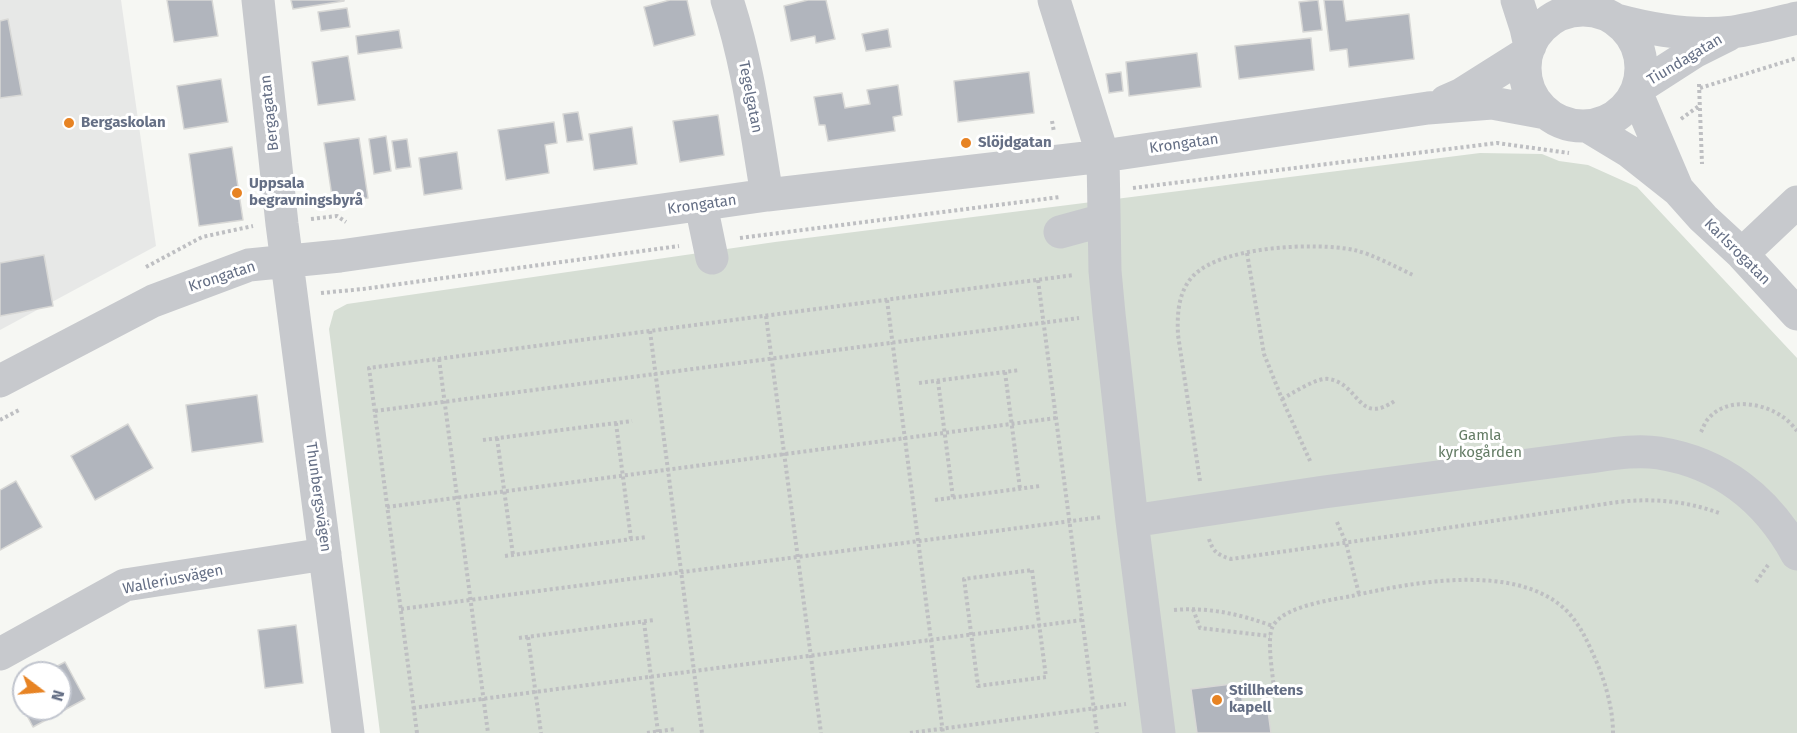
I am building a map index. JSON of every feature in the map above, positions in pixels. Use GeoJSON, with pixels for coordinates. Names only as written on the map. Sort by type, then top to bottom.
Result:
{"type":"FeatureCollection","features":[{"type":"Feature","properties":{"kind":"street","name":"Bergagatan"},"geometry":{"type":"LineString","coordinates":[[258,0],[287,261]]}},
{"type":"Feature","properties":{"kind":"street","name":"Tegelgatan"},"geometry":{"type":"LineString","coordinates":[[727,0],[735,22],[750,90],[767,195]]}},
{"type":"Feature","properties":{"kind":"street"},"geometry":{"type":"LineString","coordinates":[[1054,0],[1102,156],[1109,314],[1159,733]]}},
{"type":"Feature","properties":{"kind":"street"},"geometry":{"type":"LineString","coordinates":[[1517,0],[1526,28],[1529,50],[1527,79],[1532,95],[1546,113],[1572,125],[1587,126],[1610,120],[1621,112],[1637,90],[1641,60],[1632,36],[1591,10],[1568,12],[1556,16],[1536,34],[1529,50]]}},
{"type":"Feature","properties":{"kind":"street","name":"Tiundagatan"},"geometry":{"type":"LineString","coordinates":[[1591,10],[1651,29],[1691,32],[1732,32],[1797,18]]}},
{"type":"Feature","properties":{"kind":"street","name":"Tiundagatan"},"geometry":{"type":"LineString","coordinates":[[1637,90],[1694,52],[1732,32]]}},
{"type":"Feature","properties":{"kind":"street","name":"Krongatan"},"geometry":{"type":"LineString","coordinates":[[1428,108],[1462,94],[1529,50]]}},
{"type":"Feature","properties":{"kind":"street","name":"Karlsrogatan"},"geometry":{"type":"LineString","coordinates":[[1637,90],[1678,190]]}},
{"type":"Feature","properties":{"kind":"street","name":"Krongatan"},"geometry":{"type":"LineString","coordinates":[[0,381],[153,301],[249,266],[339,256],[767,195],[1102,156],[1428,108],[1492,103],[1546,113]]}},
{"type":"Feature","properties":{"kind":"street","name":"Karlsrogatan"},"geometry":{"type":"LineString","coordinates":[[1587,126],[1629,152],[1678,190],[1703,218],[1742,254],[1797,314]]}},
{"type":"Feature","properties":{"kind":"street"},"geometry":{"type":"LineString","coordinates":[[1742,254],[1797,202]]}},
{"type":"Feature","properties":{"kind":"street"},"geometry":{"type":"LineString","coordinates":[[701,205],[712,258]]}},
{"type":"Feature","properties":{"kind":"street"},"geometry":{"type":"LineString","coordinates":[[1060,232],[1104,220]]}},
{"type":"Feature","properties":{"kind":"street","name":"Thunbergsvägen"},"geometry":{"type":"LineString","coordinates":[[287,261],[348,733]]}},
{"type":"Feature","properties":{"kind":"street"},"geometry":{"type":"LineString","coordinates":[[1132,517],[1204,510],[1619,453],[1657,453],[1705,465],[1729,477],[1763,505],[1789,539],[1797,554]]}},
{"type":"Feature","properties":{"kind":"street","name":"Walleriusvägen"},"geometry":{"type":"LineString","coordinates":[[0,654],[125,585],[325,554]]}},
{"type":"Feature","properties":{"kind":"path"},"geometry":{"type":"LineString","coordinates":[[1694,52],[1700,88],[1702,169]]}},
{"type":"Feature","properties":{"kind":"path"},"geometry":{"type":"LineString","coordinates":[[1700,88],[1797,58]]}},
{"type":"Feature","properties":{"kind":"path"},"geometry":{"type":"LineString","coordinates":[[1413,275],[1355,250],[1299,245],[1222,257],[1194,274],[1183,291],[1178,312],[1178,335],[1204,510],[1213,549],[1219,555],[1231,559],[1618,501],[1645,499],[1704,507],[1728,516]]}},
{"type":"Feature","properties":{"kind":"path"},"geometry":{"type":"LineString","coordinates":[[1247,253],[1264,354],[1346,543],[1359,594]]}},
{"type":"Feature","properties":{"kind":"path"},"geometry":{"type":"LineString","coordinates":[[417,733],[369,368],[1106,271]]}},
{"type":"Feature","properties":{"kind":"path"},"geometry":{"type":"LineString","coordinates":[[1038,280],[1097,733]]}},
{"type":"Feature","properties":{"kind":"path"},"geometry":{"type":"LineString","coordinates":[[887,300],[943,731]]}},
{"type":"Feature","properties":{"kind":"path"},"geometry":{"type":"LineString","coordinates":[[375,411],[1109,314]]}},
{"type":"Feature","properties":{"kind":"path"},"geometry":{"type":"LineString","coordinates":[[766,316],[821,733]]}},
{"type":"Feature","properties":{"kind":"path"},"geometry":{"type":"LineString","coordinates":[[650,331],[702,733]]}},
{"type":"Feature","properties":{"kind":"path"},"geometry":{"type":"LineString","coordinates":[[440,359],[488,733]]}},
{"type":"Feature","properties":{"kind":"path"},"geometry":{"type":"LineString","coordinates":[[919,383],[1020,370]]}},
{"type":"Feature","properties":{"kind":"path"},"geometry":{"type":"LineString","coordinates":[[1005,372],[1020,489]]}},
{"type":"Feature","properties":{"kind":"path"},"geometry":{"type":"LineString","coordinates":[[1282,399],[1317,381],[1329,379],[1342,386],[1367,408],[1373,410],[1383,409],[1396,400]]}},
{"type":"Feature","properties":{"kind":"path"},"geometry":{"type":"LineString","coordinates":[[938,381],[953,498]]}},
{"type":"Feature","properties":{"kind":"path"},"geometry":{"type":"LineString","coordinates":[[1691,461],[1697,440],[1707,419],[1724,407],[1744,403],[1766,408],[1784,417],[1797,431]]}},
{"type":"Feature","properties":{"kind":"path"},"geometry":{"type":"LineString","coordinates":[[0,420],[21,408]]}},
{"type":"Feature","properties":{"kind":"path"},"geometry":{"type":"LineString","coordinates":[[387,507],[1056,418]]}},
{"type":"Feature","properties":{"kind":"path"},"geometry":{"type":"LineString","coordinates":[[483,440],[632,420]]}},
{"type":"Feature","properties":{"kind":"path"},"geometry":{"type":"LineString","coordinates":[[616,423],[632,539]]}},
{"type":"Feature","properties":{"kind":"path"},"geometry":{"type":"LineString","coordinates":[[497,438],[513,555]]}},
{"type":"Feature","properties":{"kind":"path"},"geometry":{"type":"LineString","coordinates":[[935,500],[1040,486]]}},
{"type":"Feature","properties":{"kind":"path"},"geometry":{"type":"LineString","coordinates":[[401,609],[1069,521],[1132,517]]}},
{"type":"Feature","properties":{"kind":"path"},"geometry":{"type":"LineString","coordinates":[[505,556],[647,537]]}},
{"type":"Feature","properties":{"kind":"path"},"geometry":{"type":"LineString","coordinates":[[1032,570],[1039,625],[1046,677],[978,686],[964,579],[1032,570]]}},
{"type":"Feature","properties":{"kind":"path"},"geometry":{"type":"LineString","coordinates":[[1274,689],[1270,636],[1273,626],[1288,612],[1396,586],[1451,581],[1502,581],[1530,588],[1554,601],[1582,630],[1599,667],[1613,721],[1613,733]]}},
{"type":"Feature","properties":{"kind":"path"},"geometry":{"type":"LineString","coordinates":[[1193,609],[1200,628],[1270,636]]}},
{"type":"Feature","properties":{"kind":"path"},"geometry":{"type":"LineString","coordinates":[[1144,615],[1208,609],[1240,614],[1273,626]]}},
{"type":"Feature","properties":{"kind":"path"},"geometry":{"type":"LineString","coordinates":[[519,638],[654,620]]}},
{"type":"Feature","properties":{"kind":"path"},"geometry":{"type":"LineString","coordinates":[[413,708],[1082,620]]}},
{"type":"Feature","properties":{"kind":"path"},"geometry":{"type":"LineString","coordinates":[[644,622],[658,732]]}},
{"type":"Feature","properties":{"kind":"path"},"geometry":{"type":"LineString","coordinates":[[528,637],[541,733]]}},
{"type":"Feature","properties":{"kind":"path"},"geometry":{"type":"LineString","coordinates":[[910,733],[943,731],[1155,700]]}},
{"type":"Feature","properties":{"kind":"path"},"geometry":{"type":"LineString","coordinates":[[647,733],[675,729]]}},
{"type":"Feature","properties":{"kind":"shaded area","name":"Bergaskolan"},"geometry":{"type":"Polygon","coordinates":[[[0,0],[121,0],[156,246],[0,330],[0,0]]]}},
{"type":"Feature","properties":{"kind":"green space","name":"Gamla kyrkogården"},"geometry":{"type":"Polygon","coordinates":[[[1480,153],[1542,154],[1559,161],[1588,165],[1637,187],[1797,358],[1797,733],[380,733],[329,329],[334,311],[347,304],[775,242],[1480,153]]]}},
{"type":"Feature","properties":{"kind":"building"},"geometry":{"type":"Polygon","coordinates":[[[167,0],[212,0],[218,36],[174,42],[167,0]]]}},
{"type":"Feature","properties":{"kind":"building"},"geometry":{"type":"Polygon","coordinates":[[[291,0],[344,0],[344,1],[293,9],[291,0]]]}},
{"type":"Feature","properties":{"kind":"building"},"geometry":{"type":"Polygon","coordinates":[[[670,0],[687,0],[695,35],[654,46],[644,7],[670,0]]]}},
{"type":"Feature","properties":{"kind":"building"},"geometry":{"type":"Polygon","coordinates":[[[808,0],[826,0],[835,39],[816,43],[815,36],[791,41],[784,6],[808,0]]]}},
{"type":"Feature","properties":{"kind":"building"},"geometry":{"type":"Polygon","coordinates":[[[1318,0],[1322,30],[1303,32],[1299,2],[1318,0]]]}},
{"type":"Feature","properties":{"kind":"building"},"geometry":{"type":"Polygon","coordinates":[[[1324,0],[1343,0],[1346,21],[1409,14],[1414,59],[1349,67],[1347,49],[1330,51],[1324,0]]]}},
{"type":"Feature","properties":{"kind":"building"},"geometry":{"type":"Polygon","coordinates":[[[347,8],[350,27],[321,31],[318,12],[347,8]]]}},
{"type":"Feature","properties":{"kind":"building"},"geometry":{"type":"Polygon","coordinates":[[[8,19],[22,95],[0,98],[0,21],[8,19]]]}},
{"type":"Feature","properties":{"kind":"building"},"geometry":{"type":"Polygon","coordinates":[[[888,29],[891,47],[866,51],[862,34],[888,29]]]}},
{"type":"Feature","properties":{"kind":"building"},"geometry":{"type":"Polygon","coordinates":[[[399,30],[402,48],[358,54],[356,36],[399,30]]]}},
{"type":"Feature","properties":{"kind":"building"},"geometry":{"type":"Polygon","coordinates":[[[1311,38],[1314,70],[1239,79],[1235,46],[1311,38]]]}},
{"type":"Feature","properties":{"kind":"building"},"geometry":{"type":"Polygon","coordinates":[[[1197,53],[1201,87],[1129,96],[1126,62],[1197,53]]]}},
{"type":"Feature","properties":{"kind":"building"},"geometry":{"type":"Polygon","coordinates":[[[348,56],[355,100],[318,105],[312,62],[348,56]]]}},
{"type":"Feature","properties":{"kind":"building"},"geometry":{"type":"Polygon","coordinates":[[[1029,72],[1034,113],[958,122],[954,81],[1029,72]]]}},
{"type":"Feature","properties":{"kind":"building"},"geometry":{"type":"Polygon","coordinates":[[[1121,72],[1123,91],[1109,93],[1106,74],[1121,72]]]}},
{"type":"Feature","properties":{"kind":"building"},"geometry":{"type":"Polygon","coordinates":[[[221,79],[228,122],[184,129],[177,86],[221,79]]]}},
{"type":"Feature","properties":{"kind":"building"},"geometry":{"type":"Polygon","coordinates":[[[898,85],[902,115],[893,117],[895,131],[828,141],[825,125],[819,125],[814,97],[842,93],[845,108],[870,104],[867,90],[898,85]]]}},
{"type":"Feature","properties":{"kind":"building"},"geometry":{"type":"Polygon","coordinates":[[[578,112],[583,140],[567,142],[563,114],[578,112]]]}},
{"type":"Feature","properties":{"kind":"building"},"geometry":{"type":"Polygon","coordinates":[[[718,115],[724,155],[680,162],[673,121],[718,115]]]}},
{"type":"Feature","properties":{"kind":"building"},"geometry":{"type":"Polygon","coordinates":[[[554,122],[557,143],[545,145],[549,173],[506,180],[498,130],[554,122]]]}},
{"type":"Feature","properties":{"kind":"building"},"geometry":{"type":"Polygon","coordinates":[[[632,127],[637,164],[594,170],[589,134],[632,127]]]}},
{"type":"Feature","properties":{"kind":"building"},"geometry":{"type":"Polygon","coordinates":[[[386,136],[391,171],[374,174],[369,139],[386,136]]]}},
{"type":"Feature","properties":{"kind":"building"},"geometry":{"type":"Polygon","coordinates":[[[359,138],[368,198],[333,203],[324,143],[359,138]]]}},
{"type":"Feature","properties":{"kind":"building"},"geometry":{"type":"Polygon","coordinates":[[[407,139],[411,167],[396,169],[392,141],[407,139]]]}},
{"type":"Feature","properties":{"kind":"building"},"geometry":{"type":"Polygon","coordinates":[[[232,147],[243,220],[199,226],[189,154],[232,147]]]}},
{"type":"Feature","properties":{"kind":"building"},"geometry":{"type":"Polygon","coordinates":[[[457,152],[462,189],[424,195],[419,158],[457,152]]]}},
{"type":"Feature","properties":{"kind":"building"},"geometry":{"type":"Polygon","coordinates":[[[44,255],[53,306],[0,316],[0,263],[44,255]]]}},
{"type":"Feature","properties":{"kind":"building"},"geometry":{"type":"Polygon","coordinates":[[[257,395],[263,442],[192,452],[186,405],[257,395]]]}},
{"type":"Feature","properties":{"kind":"building"},"geometry":{"type":"Polygon","coordinates":[[[128,424],[153,468],[95,500],[71,456],[128,424]]]}},
{"type":"Feature","properties":{"kind":"building"},"geometry":{"type":"Polygon","coordinates":[[[16,481],[42,527],[0,550],[0,490],[16,481]]]}},
{"type":"Feature","properties":{"kind":"building"},"geometry":{"type":"Polygon","coordinates":[[[296,625],[303,683],[265,688],[258,630],[296,625]]]}},
{"type":"Feature","properties":{"kind":"building"},"geometry":{"type":"Polygon","coordinates":[[[72,675],[85,699],[72,706],[72,675]]]}},
{"type":"Feature","properties":{"kind":"building","name":"Stillhetens kapell"},"geometry":{"type":"Polygon","coordinates":[[[1240,683],[1244,714],[1268,711],[1271,733],[1197,733],[1191,689],[1240,683]]]}},
{"type":"Feature","properties":{"kind":"building"},"geometry":{"type":"Polygon","coordinates":[[[30,721],[44,721],[33,727],[30,721]]]}},
{"type":"Feature","properties":{"kind":"place","name":"Bergaskolan"},"geometry":{"type":"Point","coordinates":[69,123]}},
{"type":"Feature","properties":{"kind":"place","name":"Slöjdgatan"},"geometry":{"type":"Point","coordinates":[966,143]}},
{"type":"Feature","properties":{"kind":"place","name":"Uppsala begravningsbyrå"},"geometry":{"type":"Point","coordinates":[237,193]}},
{"type":"Feature","properties":{"kind":"place","name":"Stillhetens kapell"},"geometry":{"type":"Point","coordinates":[1217,700]}}]}
